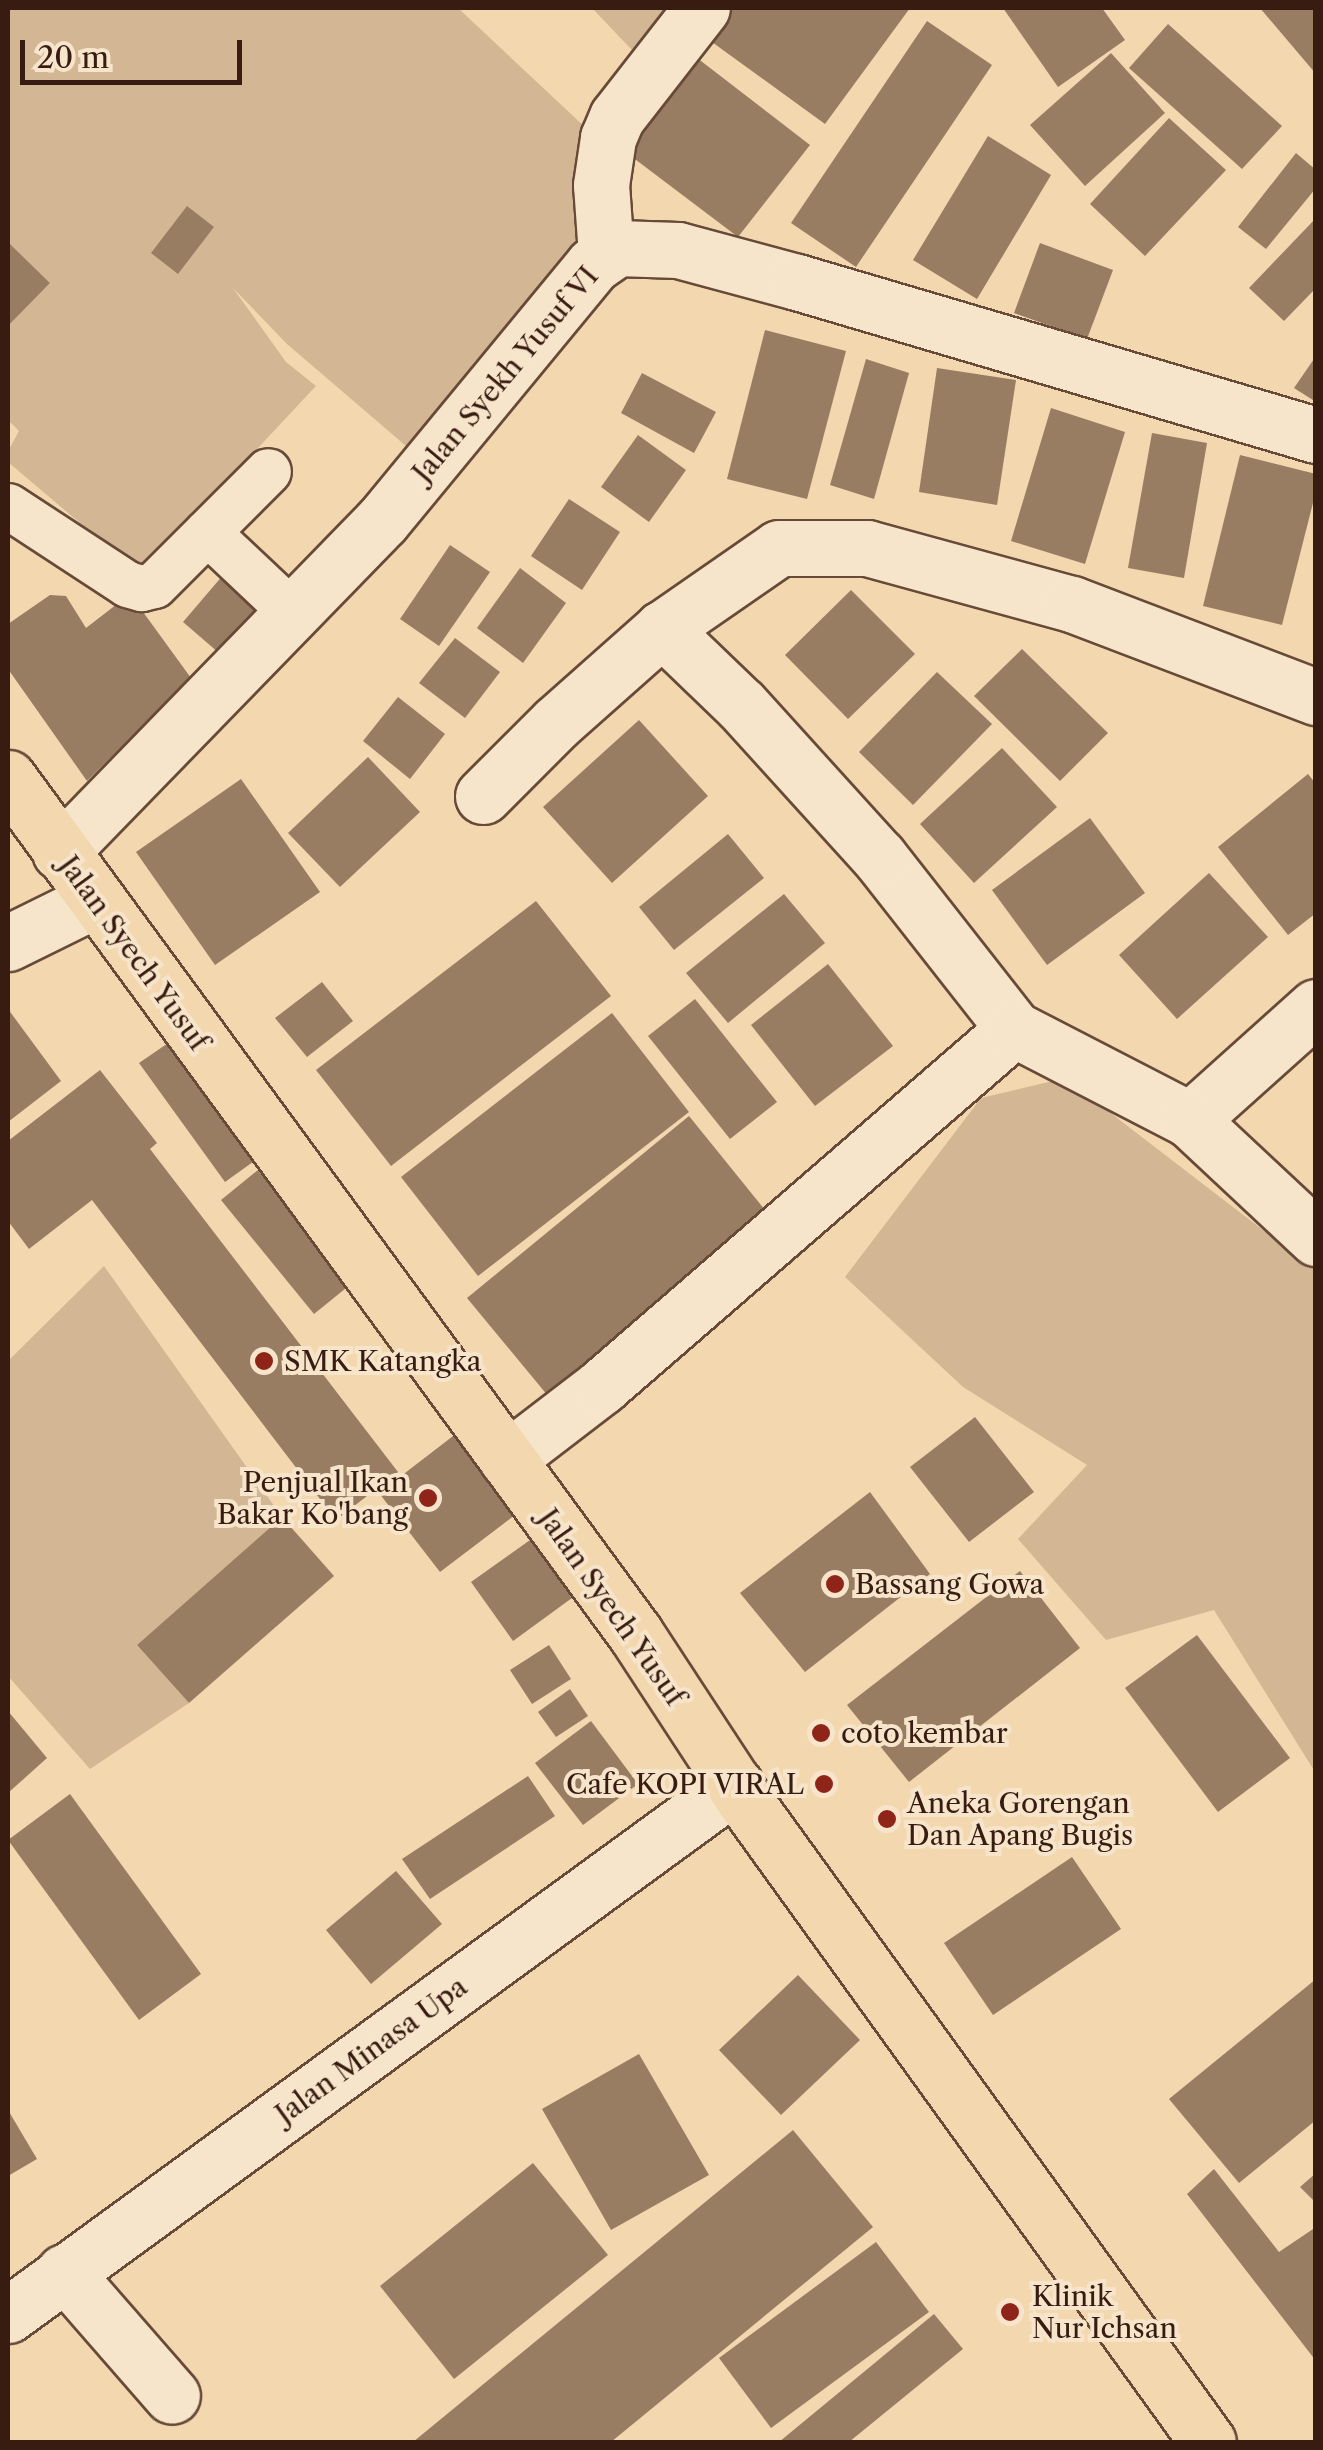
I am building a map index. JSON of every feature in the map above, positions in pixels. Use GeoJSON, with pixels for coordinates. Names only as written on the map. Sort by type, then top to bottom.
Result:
{"type":"FeatureCollection","features":[{"type":"Feature","properties":{"kind":"main road","name":"Jalan Syech Yusuf"},"geometry":{"type":"LineString","coordinates":[[8,778],[635,1633],[735,1785],[1208,2442]]}},
{"type":"Feature","properties":{"kind":"street"},"geometry":{"type":"LineString","coordinates":[[606,254],[600,210],[608,138],[616,117],[702,8]]}},
{"type":"Feature","properties":{"kind":"street","name":"Jalan Syekh Yusuf VI"},"geometry":{"type":"LineString","coordinates":[[60,852],[382,522],[606,254],[617,248],[678,250],[1316,435]]}},
{"type":"Feature","properties":{"kind":"street"},"geometry":{"type":"LineString","coordinates":[[482,796],[556,723],[662,629],[779,548],[867,548],[1072,604],[1316,697]]}},
{"type":"Feature","properties":{"kind":"street"},"geometry":{"type":"LineString","coordinates":[[662,629],[741,705],[879,856],[1014,1029],[1190,1120],[1316,1238]]}},
{"type":"Feature","properties":{"kind":"street"},"geometry":{"type":"LineString","coordinates":[[8,943],[95,900]]}},
{"type":"Feature","properties":{"kind":"street"},"geometry":{"type":"LineString","coordinates":[[1190,1120],[1316,1007]]}},
{"type":"Feature","properties":{"kind":"street"},"geometry":{"type":"LineString","coordinates":[[506,1460],[602,1386],[1014,1029]]}},
{"type":"Feature","properties":{"kind":"street","name":"Jalan Minasa Upa"},"geometry":{"type":"LineString","coordinates":[[8,2315],[735,1785]]}},
{"type":"Feature","properties":{"kind":"street"},"geometry":{"type":"LineString","coordinates":[[64,2272],[172,2396]]}},
{"type":"Feature","properties":{"kind":"lane"},"geometry":{"type":"LineString","coordinates":[[8,506],[127,584],[141,588],[154,585],[268,470]]}},
{"type":"Feature","properties":{"kind":"lane"},"geometry":{"type":"LineString","coordinates":[[207,532],[294,614]]}},
{"type":"Feature","properties":{"kind":"shaded area"},"geometry":{"type":"Polygon","coordinates":[[[8,8],[458,8],[602,143],[585,242],[413,452],[287,344],[233,288],[286,362],[316,386],[140,574],[8,462],[8,451],[19,431],[8,420],[8,326],[50,283],[8,242],[8,8]]]}},
{"type":"Feature","properties":{"kind":"shaded area"},"geometry":{"type":"Polygon","coordinates":[[[592,8],[668,8],[632,50],[592,8]]]}},
{"type":"Feature","properties":{"kind":"shaded area"},"geometry":{"type":"Polygon","coordinates":[[[1065,1078],[1315,1270],[1315,1772],[1214,1610],[1106,1640],[1018,1539],[1087,1465],[963,1387],[845,1277],[981,1098],[1065,1078]]]}},
{"type":"Feature","properties":{"kind":"shaded area"},"geometry":{"type":"Polygon","coordinates":[[[104,1266],[282,1517],[137,1645],[189,1703],[90,1769],[8,1676],[8,1361],[104,1266]]]}},
{"type":"Feature","properties":{"kind":"building"},"geometry":{"type":"Polygon","coordinates":[[[727,8],[910,8],[825,124],[705,37],[727,8]]]}},
{"type":"Feature","properties":{"kind":"building"},"geometry":{"type":"Polygon","coordinates":[[[1003,8],[1102,8],[1125,40],[1058,87],[1003,8]]]}},
{"type":"Feature","properties":{"kind":"building"},"geometry":{"type":"Polygon","coordinates":[[[1260,8],[1316,8],[1316,74],[1260,8]]]}},
{"type":"Feature","properties":{"kind":"building"},"geometry":{"type":"Polygon","coordinates":[[[927,21],[992,65],[856,267],[791,223],[927,21]]]}},
{"type":"Feature","properties":{"kind":"building"},"geometry":{"type":"Polygon","coordinates":[[[1168,24],[1282,126],[1242,169],[1129,68],[1168,24]]]}},
{"type":"Feature","properties":{"kind":"building"},"geometry":{"type":"Polygon","coordinates":[[[688,51],[810,145],[738,237],[615,144],[688,51]]]}},
{"type":"Feature","properties":{"kind":"building"},"geometry":{"type":"Polygon","coordinates":[[[1111,53],[1165,113],[1085,186],[1030,125],[1111,53]]]}},
{"type":"Feature","properties":{"kind":"building"},"geometry":{"type":"Polygon","coordinates":[[[1169,118],[1226,170],[1145,256],[1090,204],[1169,118]]]}},
{"type":"Feature","properties":{"kind":"building"},"geometry":{"type":"Polygon","coordinates":[[[988,136],[1051,175],[977,299],[913,260],[988,136]]]}},
{"type":"Feature","properties":{"kind":"building"},"geometry":{"type":"Polygon","coordinates":[[[1296,153],[1316,170],[1316,188],[1266,249],[1238,227],[1296,153]]]}},
{"type":"Feature","properties":{"kind":"building"},"geometry":{"type":"Polygon","coordinates":[[[187,206],[214,227],[178,274],[151,253],[187,206]]]}},
{"type":"Feature","properties":{"kind":"building"},"geometry":{"type":"Polygon","coordinates":[[[1316,218],[1316,288],[1284,321],[1249,288],[1316,218]]]}},
{"type":"Feature","properties":{"kind":"building"},"geometry":{"type":"Polygon","coordinates":[[[8,242],[50,283],[8,326],[8,242]]]}},
{"type":"Feature","properties":{"kind":"building"},"geometry":{"type":"Polygon","coordinates":[[[1040,243],[1113,270],[1087,339],[1014,313],[1040,243]]]}},
{"type":"Feature","properties":{"kind":"building"},"geometry":{"type":"Polygon","coordinates":[[[765,330],[846,351],[807,499],[727,479],[765,330]]]}},
{"type":"Feature","properties":{"kind":"building"},"geometry":{"type":"Polygon","coordinates":[[[1316,356],[1316,402],[1294,388],[1316,356]]]}},
{"type":"Feature","properties":{"kind":"building"},"geometry":{"type":"Polygon","coordinates":[[[866,359],[909,373],[874,499],[830,485],[866,359]]]}},
{"type":"Feature","properties":{"kind":"building"},"geometry":{"type":"Polygon","coordinates":[[[937,368],[1016,380],[997,505],[919,492],[937,368]]]}},
{"type":"Feature","properties":{"kind":"building"},"geometry":{"type":"Polygon","coordinates":[[[642,373],[716,412],[694,453],[621,413],[642,373]]]}},
{"type":"Feature","properties":{"kind":"building"},"geometry":{"type":"Polygon","coordinates":[[[1051,408],[1125,432],[1085,564],[1011,541],[1051,408]]]}},
{"type":"Feature","properties":{"kind":"building"},"geometry":{"type":"Polygon","coordinates":[[[1152,433],[1207,443],[1184,578],[1128,568],[1152,433]]]}},
{"type":"Feature","properties":{"kind":"building"},"geometry":{"type":"Polygon","coordinates":[[[638,435],[686,470],[649,522],[601,487],[638,435]]]}},
{"type":"Feature","properties":{"kind":"building"},"geometry":{"type":"Polygon","coordinates":[[[1240,455],[1316,474],[1316,491],[1282,625],[1203,606],[1240,455]]]}},
{"type":"Feature","properties":{"kind":"building"},"geometry":{"type":"Polygon","coordinates":[[[569,499],[620,532],[582,590],[531,556],[569,499]]]}},
{"type":"Feature","properties":{"kind":"building"},"geometry":{"type":"Polygon","coordinates":[[[450,545],[490,572],[439,646],[400,619],[450,545]]]}},
{"type":"Feature","properties":{"kind":"building"},"geometry":{"type":"Polygon","coordinates":[[[520,568],[566,603],[523,663],[477,628],[520,568]]]}},
{"type":"Feature","properties":{"kind":"building"},"geometry":{"type":"Polygon","coordinates":[[[224,574],[267,611],[226,659],[183,622],[224,574]]]}},
{"type":"Feature","properties":{"kind":"building"},"geometry":{"type":"Polygon","coordinates":[[[851,590],[915,654],[848,719],[785,655],[851,590]]]}},
{"type":"Feature","properties":{"kind":"building"},"geometry":{"type":"Polygon","coordinates":[[[130,594],[191,678],[87,781],[8,669],[8,624],[50,595],[66,596],[86,628],[130,594]]]}},
{"type":"Feature","properties":{"kind":"building"},"geometry":{"type":"Polygon","coordinates":[[[455,638],[500,672],[465,718],[419,683],[455,638]]]}},
{"type":"Feature","properties":{"kind":"building"},"geometry":{"type":"Polygon","coordinates":[[[1022,649],[1108,733],[1060,781],[974,696],[1022,649]]]}},
{"type":"Feature","properties":{"kind":"building"},"geometry":{"type":"Polygon","coordinates":[[[937,672],[992,724],[913,805],[859,752],[937,672]]]}},
{"type":"Feature","properties":{"kind":"building"},"geometry":{"type":"Polygon","coordinates":[[[398,697],[445,734],[410,779],[363,741],[398,697]]]}},
{"type":"Feature","properties":{"kind":"building"},"geometry":{"type":"Polygon","coordinates":[[[639,720],[708,796],[612,883],[543,807],[639,720]]]}},
{"type":"Feature","properties":{"kind":"building"},"geometry":{"type":"Polygon","coordinates":[[[1002,748],[1057,807],[974,883],[920,824],[1002,748]]]}},
{"type":"Feature","properties":{"kind":"building"},"geometry":{"type":"Polygon","coordinates":[[[368,757],[420,812],[340,887],[288,833],[368,757]]]}},
{"type":"Feature","properties":{"kind":"building"},"geometry":{"type":"Polygon","coordinates":[[[1308,774],[1316,784],[1316,913],[1288,935],[1218,847],[1308,774]]]}},
{"type":"Feature","properties":{"kind":"building"},"geometry":{"type":"Polygon","coordinates":[[[241,779],[320,892],[215,965],[136,852],[241,779]]]}},
{"type":"Feature","properties":{"kind":"building"},"geometry":{"type":"Polygon","coordinates":[[[1090,818],[1145,893],[1047,965],[992,890],[1090,818]]]}},
{"type":"Feature","properties":{"kind":"building"},"geometry":{"type":"Polygon","coordinates":[[[728,834],[764,878],[674,950],[639,907],[728,834]]]}},
{"type":"Feature","properties":{"kind":"building"},"geometry":{"type":"Polygon","coordinates":[[[1209,873],[1268,937],[1177,1019],[1119,955],[1209,873]]]}},
{"type":"Feature","properties":{"kind":"building"},"geometry":{"type":"Polygon","coordinates":[[[784,894],[825,943],[728,1023],[686,973],[784,894]]]}},
{"type":"Feature","properties":{"kind":"building"},"geometry":{"type":"Polygon","coordinates":[[[536,901],[611,996],[391,1166],[316,1070],[536,901]]]}},
{"type":"Feature","properties":{"kind":"building"},"geometry":{"type":"Polygon","coordinates":[[[828,964],[893,1046],[815,1106],[751,1025],[828,964]]]}},
{"type":"Feature","properties":{"kind":"building"},"geometry":{"type":"Polygon","coordinates":[[[322,982],[353,1021],[307,1057],[275,1018],[322,982]]]}},
{"type":"Feature","properties":{"kind":"building"},"geometry":{"type":"Polygon","coordinates":[[[695,999],[777,1102],[730,1139],[648,1036],[695,999]]]}},
{"type":"Feature","properties":{"kind":"building"},"geometry":{"type":"Polygon","coordinates":[[[8,1009],[61,1081],[8,1122],[8,1009]]]}},
{"type":"Feature","properties":{"kind":"building"},"geometry":{"type":"Polygon","coordinates":[[[612,1013],[689,1112],[478,1276],[401,1177],[612,1013]]]}},
{"type":"Feature","properties":{"kind":"building"},"geometry":{"type":"Polygon","coordinates":[[[174,1039],[260,1157],[225,1182],[139,1063],[174,1039]]]}},
{"type":"Feature","properties":{"kind":"building","name":"SMK Katangka"},"geometry":{"type":"Polygon","coordinates":[[[100,1070],[157,1143],[150,1149],[398,1472],[336,1520],[92,1200],[29,1249],[8,1221],[8,1141],[100,1070]]]}},
{"type":"Feature","properties":{"kind":"building"},"geometry":{"type":"Polygon","coordinates":[[[689,1116],[774,1221],[553,1402],[467,1298],[689,1116]]]}},
{"type":"Feature","properties":{"kind":"building"},"geometry":{"type":"Polygon","coordinates":[[[258,1170],[351,1284],[314,1314],[221,1200],[258,1170]]]}},
{"type":"Feature","properties":{"kind":"building"},"geometry":{"type":"Polygon","coordinates":[[[975,1417],[1034,1492],[969,1542],[910,1467],[975,1417]]]}},
{"type":"Feature","properties":{"kind":"building"},"geometry":{"type":"Polygon","coordinates":[[[457,1433],[519,1512],[440,1572],[379,1493],[457,1433]]]}},
{"type":"Feature","properties":{"kind":"building","name":"Bassang Gowa"},"geometry":{"type":"Polygon","coordinates":[[[870,1492],[930,1574],[805,1672],[740,1593],[870,1492]]]}},
{"type":"Feature","properties":{"kind":"building"},"geometry":{"type":"Polygon","coordinates":[[[282,1517],[334,1576],[189,1703],[137,1645],[282,1517]]]}},
{"type":"Feature","properties":{"kind":"building"},"geometry":{"type":"Polygon","coordinates":[[[530,1540],[572,1598],[513,1641],[471,1582],[530,1540]]]}},
{"type":"Feature","properties":{"kind":"building"},"geometry":{"type":"Polygon","coordinates":[[[1020,1571],[1080,1648],[909,1782],[847,1705],[1020,1571]]]}},
{"type":"Feature","properties":{"kind":"building"},"geometry":{"type":"Polygon","coordinates":[[[1197,1635],[1290,1758],[1218,1812],[1125,1688],[1197,1635]]]}},
{"type":"Feature","properties":{"kind":"building"},"geometry":{"type":"Polygon","coordinates":[[[549,1645],[571,1679],[532,1704],[510,1670],[549,1645]]]}},
{"type":"Feature","properties":{"kind":"building"},"geometry":{"type":"Polygon","coordinates":[[[570,1689],[588,1716],[556,1737],[538,1712],[570,1689]]]}},
{"type":"Feature","properties":{"kind":"building"},"geometry":{"type":"Polygon","coordinates":[[[8,1711],[47,1758],[8,1793],[8,1711]]]}},
{"type":"Feature","properties":{"kind":"building"},"geometry":{"type":"Polygon","coordinates":[[[591,1721],[638,1784],[583,1825],[535,1763],[591,1721]]]}},
{"type":"Feature","properties":{"kind":"building"},"geometry":{"type":"Polygon","coordinates":[[[528,1776],[555,1816],[430,1899],[402,1859],[528,1776]]]}},
{"type":"Feature","properties":{"kind":"building"},"geometry":{"type":"Polygon","coordinates":[[[70,1794],[201,1974],[139,2020],[8,1840],[70,1794]]]}},
{"type":"Feature","properties":{"kind":"building"},"geometry":{"type":"Polygon","coordinates":[[[1072,1857],[1121,1929],[993,2015],[944,1943],[1072,1857]]]}},
{"type":"Feature","properties":{"kind":"building"},"geometry":{"type":"Polygon","coordinates":[[[396,1871],[442,1924],[371,1984],[326,1930],[396,1871]]]}},
{"type":"Feature","properties":{"kind":"building"},"geometry":{"type":"Polygon","coordinates":[[[798,1975],[860,2040],[781,2115],[719,2050],[798,1975]]]}},
{"type":"Feature","properties":{"kind":"building"},"geometry":{"type":"Polygon","coordinates":[[[1316,1979],[1316,2120],[1239,2183],[1169,2099],[1316,1979]]]}},
{"type":"Feature","properties":{"kind":"building"},"geometry":{"type":"Polygon","coordinates":[[[639,2054],[709,2175],[611,2230],[542,2109],[639,2054]]]}},
{"type":"Feature","properties":{"kind":"building"},"geometry":{"type":"Polygon","coordinates":[[[8,2110],[37,2159],[8,2176],[8,2110]]]}},
{"type":"Feature","properties":{"kind":"building"},"geometry":{"type":"Polygon","coordinates":[[[793,2130],[873,2227],[611,2442],[413,2442],[793,2130]]]}},
{"type":"Feature","properties":{"kind":"building"},"geometry":{"type":"Polygon","coordinates":[[[533,2163],[608,2255],[454,2379],[380,2286],[533,2163]]]}},
{"type":"Feature","properties":{"kind":"building"},"geometry":{"type":"Polygon","coordinates":[[[1214,2169],[1279,2252],[1316,2227],[1316,2361],[1187,2194],[1214,2169]]]}},
{"type":"Feature","properties":{"kind":"building"},"geometry":{"type":"Polygon","coordinates":[[[1316,2173],[1316,2203],[1300,2187],[1316,2173]]]}},
{"type":"Feature","properties":{"kind":"building"},"geometry":{"type":"Polygon","coordinates":[[[876,2242],[929,2312],[771,2428],[719,2358],[876,2242]]]}},
{"type":"Feature","properties":{"kind":"building"},"geometry":{"type":"Polygon","coordinates":[[[934,2314],[963,2349],[849,2442],[779,2442],[934,2314]]]}},
{"type":"Feature","properties":{"kind":"place","name":"SMK Katangka"},"geometry":{"type":"Point","coordinates":[264,1361]}},
{"type":"Feature","properties":{"kind":"place","name":"Penjual Ikan Bakar Ko'bang"},"geometry":{"type":"Point","coordinates":[428,1498]}},
{"type":"Feature","properties":{"kind":"place","name":"Bassang Gowa"},"geometry":{"type":"Point","coordinates":[835,1584]}},
{"type":"Feature","properties":{"kind":"place","name":"coto kembar"},"geometry":{"type":"Point","coordinates":[821,1733]}},
{"type":"Feature","properties":{"kind":"place","name":"Cafe KOPI VIRAL"},"geometry":{"type":"Point","coordinates":[824,1784]}},
{"type":"Feature","properties":{"kind":"place","name":"Aneka Gorengan Dan Apang Bugis"},"geometry":{"type":"Point","coordinates":[887,1819]}},
{"type":"Feature","properties":{"kind":"place","name":"Klinik Nur Ichsan"},"geometry":{"type":"Point","coordinates":[1010,2312]}}]}
